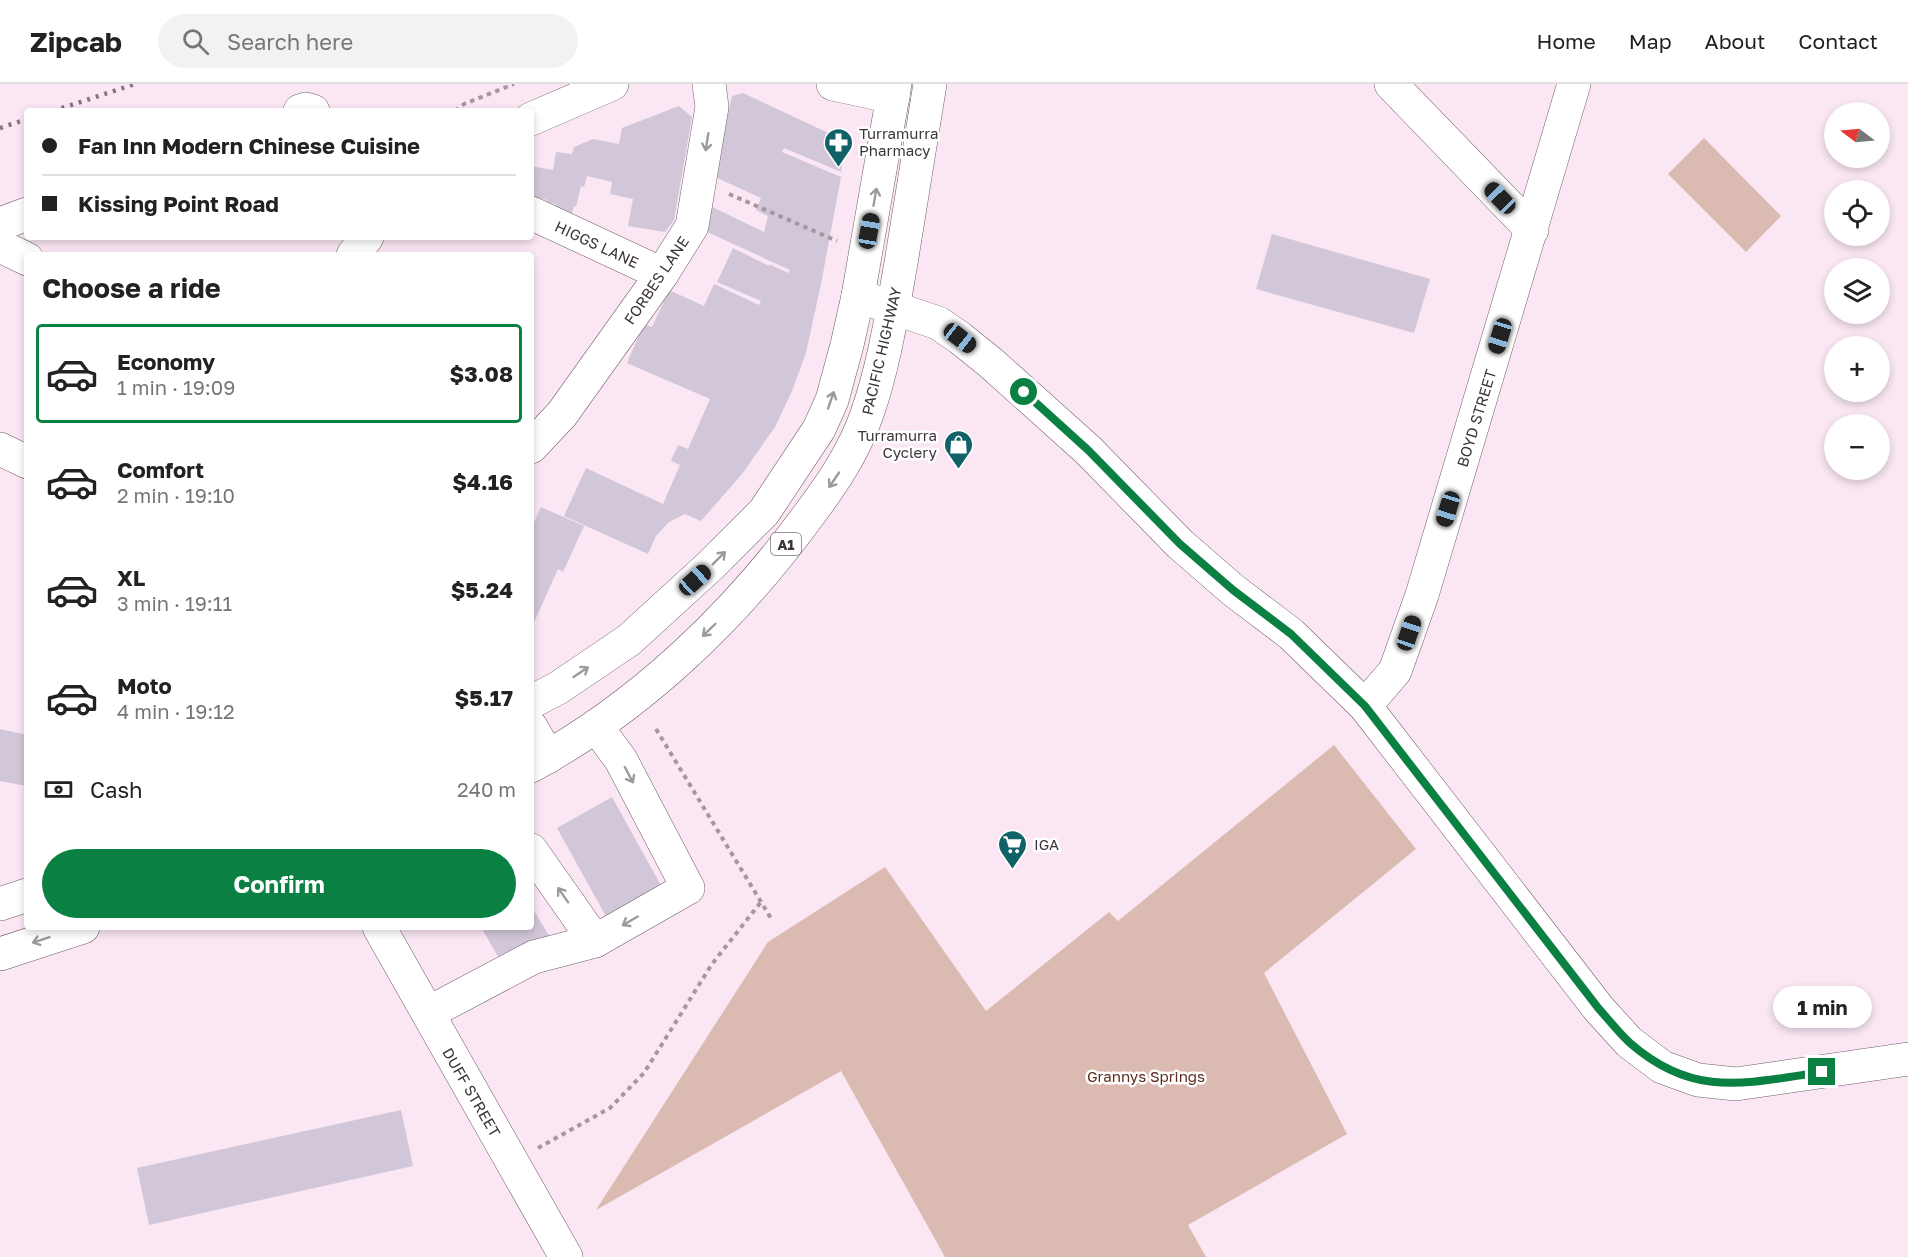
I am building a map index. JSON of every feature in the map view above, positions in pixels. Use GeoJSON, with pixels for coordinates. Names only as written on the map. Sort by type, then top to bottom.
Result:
{"type":"FeatureCollection","features":[{"type":"Feature","properties":{"kind":"main road"},"geometry":{"type":"LineString","coordinates":[[534,118],[612,84]]}},
{"type":"Feature","properties":{"kind":"main road","name":"FORBES LANE"},"geometry":{"type":"LineString","coordinates":[[534,444],[562,414],[663,274],[692,226],[712,107],[709,84]]}},
{"type":"Feature","properties":{"kind":"main road"},"geometry":{"type":"LineString","coordinates":[[833,84],[894,91]]}},
{"type":"Feature","properties":{"kind":"main road","name":"PACIFIC HIGHWAY"},"geometry":{"type":"LineString","coordinates":[[539,762],[596,726],[667,670],[749,591],[836,478],[868,413],[893,307],[930,84]]}},
{"type":"Feature","properties":{"kind":"main road"},"geometry":{"type":"LineString","coordinates":[[1391,84],[1532,230]]}},
{"type":"Feature","properties":{"kind":"main road","name":"BOYD STREET"},"geometry":{"type":"LineString","coordinates":[[1365,706],[1395,672],[1422,595],[1574,84]]}},
{"type":"Feature","properties":{"kind":"main road","name":"A1"},"geometry":{"type":"LineString","coordinates":[[534,700],[558,688],[629,640],[711,565],[764,512],[819,429],[832,400],[858,296],[894,91]]}},
{"type":"Feature","properties":{"kind":"main road"},"geometry":{"type":"LineString","coordinates":[[0,224],[24,214]]}},
{"type":"Feature","properties":{"kind":"main road","name":"HIGGS LANE"},"geometry":{"type":"LineString","coordinates":[[534,214],[663,274]]}},
{"type":"Feature","properties":{"kind":"main road"},"geometry":{"type":"LineString","coordinates":[[355,252],[365,240]]}},
{"type":"Feature","properties":{"kind":"main road"},"geometry":{"type":"LineString","coordinates":[[0,246],[24,258]]}},
{"type":"Feature","properties":{"kind":"main road"},"geometry":{"type":"LineString","coordinates":[[858,296],[938,323],[991,363],[1088,450],[1180,544],[1233,590],[1291,634],[1365,706],[1599,1009],[1629,1042],[1662,1067],[1698,1080],[1736,1084],[1908,1059]]}},
{"type":"Feature","properties":{"kind":"main road"},"geometry":{"type":"LineString","coordinates":[[0,449],[24,461]]}},
{"type":"Feature","properties":{"kind":"main road"},"geometry":{"type":"LineString","coordinates":[[428,1013],[534,957],[595,941],[688,888],[621,760],[596,726]]}},
{"type":"Feature","properties":{"kind":"main road"},"geometry":{"type":"LineString","coordinates":[[534,740],[539,762]]}},
{"type":"Feature","properties":{"kind":"main road"},"geometry":{"type":"LineString","coordinates":[[534,854],[595,941]]}},
{"type":"Feature","properties":{"kind":"main road"},"geometry":{"type":"LineString","coordinates":[[0,904],[24,896]]}},
{"type":"Feature","properties":{"kind":"main road"},"geometry":{"type":"LineString","coordinates":[[0,954],[74,930]]}},
{"type":"Feature","properties":{"kind":"main road","name":"DUFF STREET"},"geometry":{"type":"LineString","coordinates":[[381,930],[566,1257]]}},
{"type":"Feature","properties":{"kind":"path"},"geometry":{"type":"LineString","coordinates":[[459,108],[514,84]]}},
{"type":"Feature","properties":{"kind":"path"},"geometry":{"type":"LineString","coordinates":[[701,181],[841,243]]}},
{"type":"Feature","properties":{"kind":"path"},"geometry":{"type":"LineString","coordinates":[[656,729],[772,920]]}},
{"type":"Feature","properties":{"kind":"path"},"geometry":{"type":"LineString","coordinates":[[536,1149],[610,1108],[644,1073],[712,964],[761,902]]}},
{"type":"Feature","properties":{"kind":"green space"},"geometry":{"type":"Polygon","coordinates":[[[1704,138],[1781,216],[1746,252],[1668,174],[1704,138]]]}},
{"type":"Feature","properties":{"kind":"green space","name":"Grannys Springs"},"geometry":{"type":"Polygon","coordinates":[[[1334,745],[1416,849],[1264,973],[1347,1134],[1188,1225],[1206,1257],[945,1257],[841,1071],[596,1210],[768,942],[885,867],[986,1011],[1109,912],[1118,921],[1334,745]]]}},
{"type":"Feature","properties":{"kind":"building"},"geometry":{"type":"Polygon","coordinates":[[[743,93],[837,137],[844,151],[841,172],[784,148],[782,152],[841,177],[821,284],[806,353],[775,427],[742,474],[701,521],[685,514],[669,522],[656,536],[648,554],[564,516],[586,468],[663,504],[680,465],[671,461],[678,445],[688,449],[710,399],[627,363],[644,324],[652,327],[669,290],[704,306],[714,284],[759,305],[761,301],[717,282],[733,248],[769,266],[769,264],[788,273],[790,270],[705,231],[710,206],[764,232],[768,216],[756,210],[761,198],[715,177],[724,122],[726,123],[732,96],[743,93]]]}},
{"type":"Feature","properties":{"kind":"building"},"geometry":{"type":"Polygon","coordinates":[[[679,106],[692,117],[674,220],[665,232],[628,226],[633,199],[610,194],[612,182],[587,176],[584,187],[581,186],[576,207],[574,206],[572,213],[555,209],[556,204],[534,197],[534,167],[553,170],[556,152],[572,154],[574,147],[593,139],[619,144],[622,128],[679,106]]]}},
{"type":"Feature","properties":{"kind":"building"},"geometry":{"type":"Polygon","coordinates":[[[1272,234],[1430,279],[1414,333],[1256,289],[1272,234]]]}},
{"type":"Feature","properties":{"kind":"building"},"geometry":{"type":"Polygon","coordinates":[[[541,507],[584,526],[563,572],[558,569],[534,622],[534,522],[541,507]]]}},
{"type":"Feature","properties":{"kind":"building"},"geometry":{"type":"Polygon","coordinates":[[[0,729],[24,734],[24,785],[0,781],[0,729]]]}},
{"type":"Feature","properties":{"kind":"building"},"geometry":{"type":"Polygon","coordinates":[[[612,797],[663,889],[608,920],[557,828],[612,797]]]}},
{"type":"Feature","properties":{"kind":"building"},"geometry":{"type":"Polygon","coordinates":[[[534,911],[551,939],[504,967],[483,930],[534,930],[534,911]]]}},
{"type":"Feature","properties":{"kind":"building"},"geometry":{"type":"Polygon","coordinates":[[[401,1110],[413,1166],[149,1225],[137,1168],[401,1110]]]}},
{"type":"Feature","properties":{"kind":"railway"},"geometry":{"type":"LineString","coordinates":[[62,108],[135,84]]}},
{"type":"Feature","properties":{"kind":"railway"},"geometry":{"type":"LineString","coordinates":[[0,128],[24,120]]}},
{"type":"Feature","properties":{"kind":"place","name":"Turramurra Pharmacy"},"geometry":{"type":"Point","coordinates":[838,168]}},
{"type":"Feature","properties":{"kind":"place","name":"Turramurra Cyclery"},"geometry":{"type":"Point","coordinates":[958,470]}},
{"type":"Feature","properties":{"kind":"place","name":"IGA"},"geometry":{"type":"Point","coordinates":[1013,870]}},
{"type":"Feature","properties":{"kind":"route"},"geometry":{"type":"LineString","coordinates":[[1024,392],[1088,450],[1180,544],[1233,590],[1291,634],[1365,706],[1599,1009],[1629,1042],[1662,1067],[1698,1080],[1736,1084],[1822,1072]]}}]}
